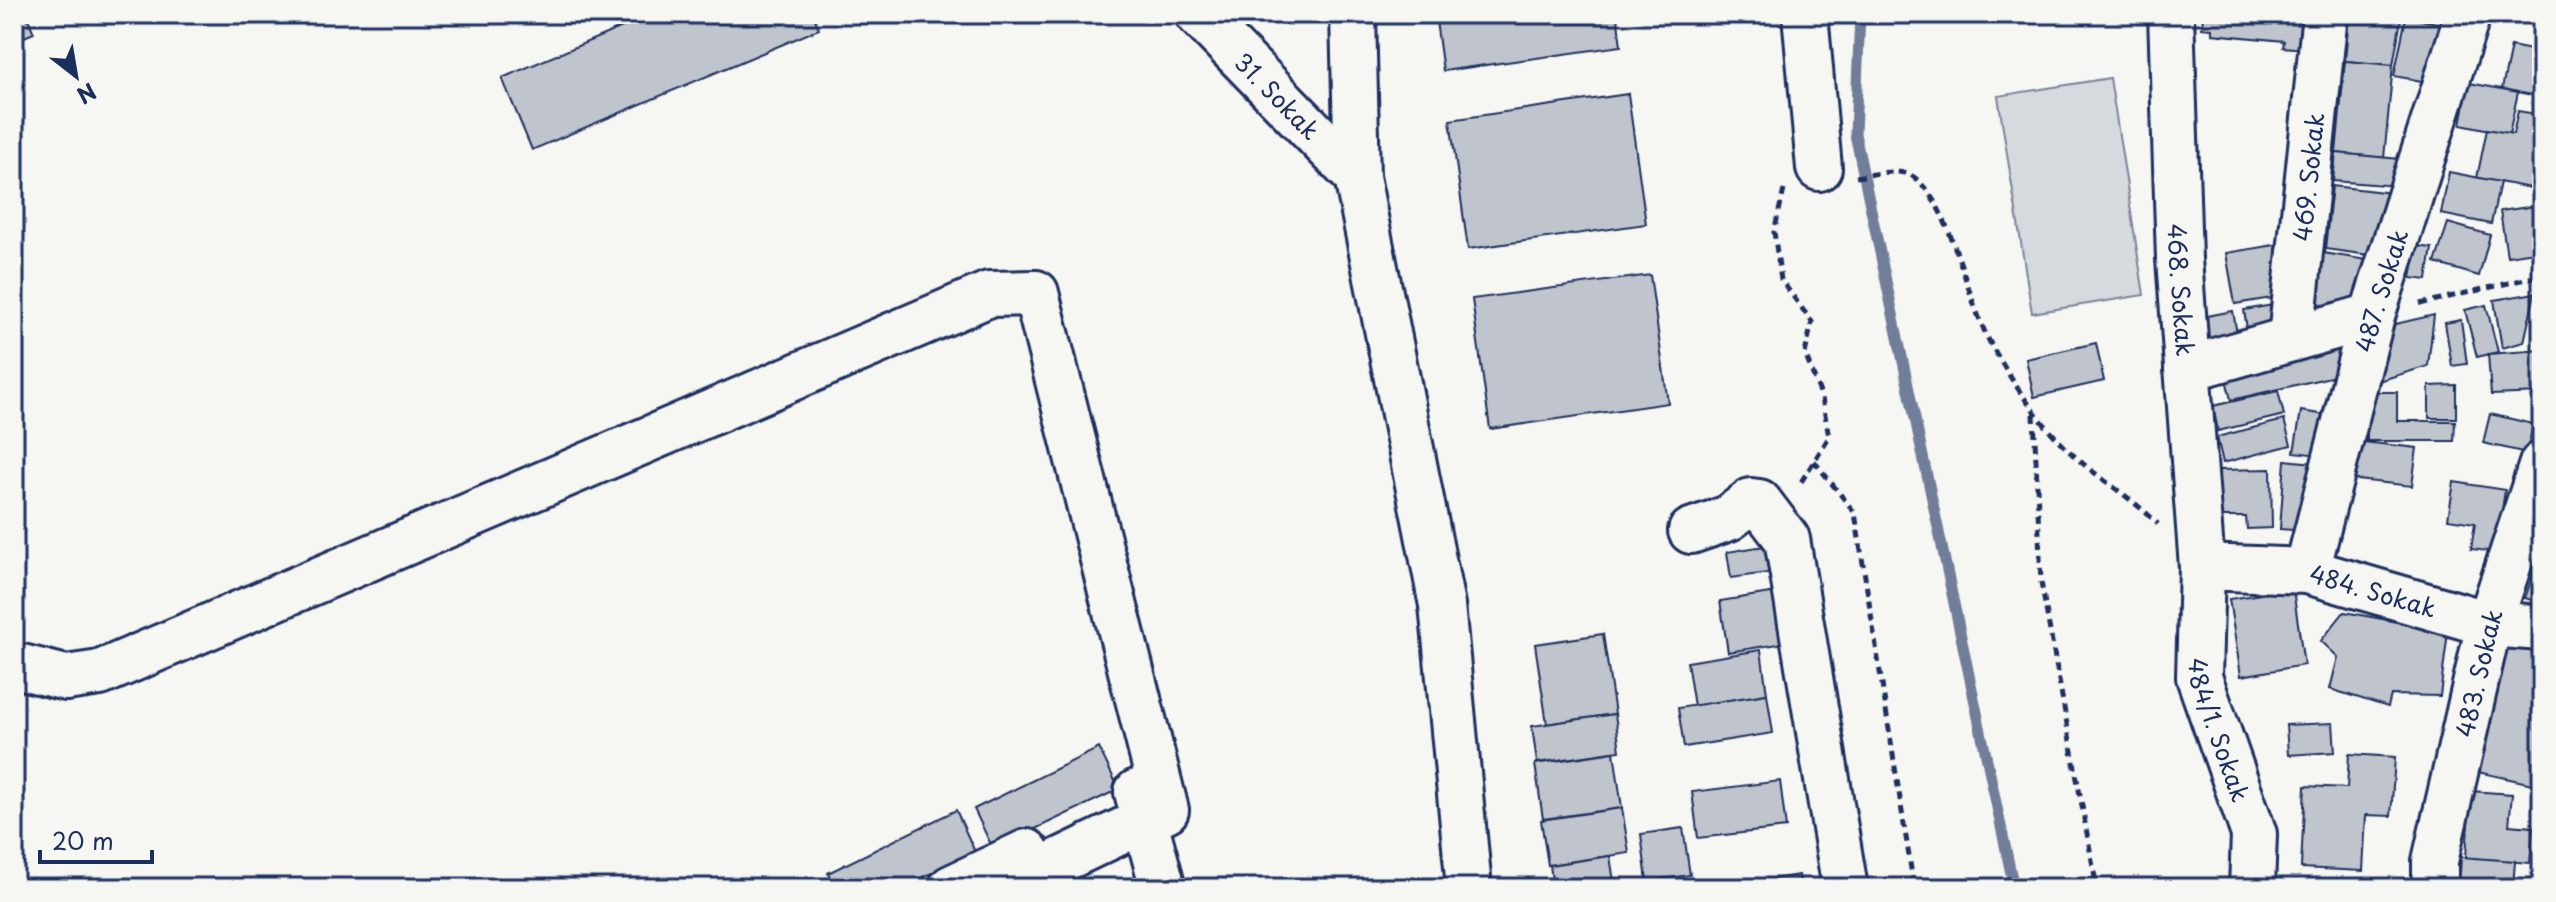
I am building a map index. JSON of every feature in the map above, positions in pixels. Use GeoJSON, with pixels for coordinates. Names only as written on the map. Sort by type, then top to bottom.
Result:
{"type":"FeatureCollection","features":[{"type":"Feature","properties":{"kind":"street","name":"31. Sokak"},"geometry":{"type":"LineString","coordinates":[[1198,14],[1357,177]]}},
{"type":"Feature","properties":{"kind":"street"},"geometry":{"type":"LineString","coordinates":[[1353,14],[1357,177],[1442,605],[1469,888]]}},
{"type":"Feature","properties":{"kind":"street"},"geometry":{"type":"LineString","coordinates":[[1805,14],[1819,168]]}},
{"type":"Feature","properties":{"kind":"street","name":"468. Sokak"},"geometry":{"type":"LineString","coordinates":[[2171,14],[2179,259],[2202,567]]}},
{"type":"Feature","properties":{"kind":"street","name":"469. Sokak"},"geometry":{"type":"LineString","coordinates":[[2291,338],[2325,14]]}},
{"type":"Feature","properties":{"kind":"street","name":"487. Sokak"},"geometry":{"type":"LineString","coordinates":[[2307,571],[2372,316],[2468,14]]}},
{"type":"Feature","properties":{"kind":"street"},"geometry":{"type":"LineString","coordinates":[[14,665],[66,678],[100,673],[989,294],[1036,293],[1149,802],[1163,888]]}},
{"type":"Feature","properties":{"kind":"street"},"geometry":{"type":"LineString","coordinates":[[14,690],[46,698],[102,687],[997,315],[1021,326],[1149,802]]}},
{"type":"Feature","properties":{"kind":"street"},"geometry":{"type":"LineString","coordinates":[[2187,369],[2372,316]]}},
{"type":"Feature","properties":{"kind":"street","name":"483. Sokak"},"geometry":{"type":"LineString","coordinates":[[2435,888],[2435,861],[2489,624],[2542,464]]}},
{"type":"Feature","properties":{"kind":"street"},"geometry":{"type":"LineString","coordinates":[[1691,531],[1729,518],[1751,501],[1759,502],[1787,539],[1845,888]]}},
{"type":"Feature","properties":{"kind":"street","name":"484. Sokak"},"geometry":{"type":"LineString","coordinates":[[2202,567],[2307,571],[2489,624],[2542,628]]}},
{"type":"Feature","properties":{"kind":"street","name":"484/1. Sokak"},"geometry":{"type":"LineString","coordinates":[[2202,567],[2199,677],[2254,834],[2252,888]]}},
{"type":"Feature","properties":{"kind":"street"},"geometry":{"type":"LineString","coordinates":[[951,888],[1149,802]]}},
{"type":"Feature","properties":{"kind":"street"},"geometry":{"type":"LineString","coordinates":[[1003,888],[1149,802]]}},
{"type":"Feature","properties":{"kind":"path"},"geometry":{"type":"LineString","coordinates":[[1751,501],[1801,482],[1829,437],[1822,398],[1805,354],[1812,322],[1781,280],[1774,232],[1785,187],[1819,168],[1843,179],[1893,172],[1912,176],[1934,199],[1991,346],[2034,413],[2086,466],[2133,500],[2202,567]]}},
{"type":"Feature","properties":{"kind":"path"},"geometry":{"type":"LineString","coordinates":[[2372,316],[2542,275]]}},
{"type":"Feature","properties":{"kind":"path"},"geometry":{"type":"LineString","coordinates":[[2034,413],[2041,582],[2097,888]]}},
{"type":"Feature","properties":{"kind":"path"},"geometry":{"type":"LineString","coordinates":[[1814,461],[1855,513],[1914,888]]}},
{"type":"Feature","properties":{"kind":"shaded area"},"geometry":{"type":"Polygon","coordinates":[[[2110,78],[2144,295],[2032,313],[1998,96],[2110,78]]]}},
{"type":"Feature","properties":{"kind":"building"},"geometry":{"type":"Polygon","coordinates":[[[14,14],[26,14],[34,33],[14,41],[14,14]]]}},
{"type":"Feature","properties":{"kind":"building"},"geometry":{"type":"Polygon","coordinates":[[[653,14],[813,14],[819,29],[532,150],[502,78],[653,14]]]}},
{"type":"Feature","properties":{"kind":"building"},"geometry":{"type":"Polygon","coordinates":[[[1435,14],[1617,14],[1621,46],[1443,71],[1435,14]]]}},
{"type":"Feature","properties":{"kind":"building"},"geometry":{"type":"Polygon","coordinates":[[[2203,14],[2308,14],[2305,49],[2283,47],[2284,41],[2212,34],[2212,29],[2202,28],[2203,14]]]}},
{"type":"Feature","properties":{"kind":"building"},"geometry":{"type":"Polygon","coordinates":[[[2349,14],[2402,14],[2393,65],[2345,61],[2349,14]]]}},
{"type":"Feature","properties":{"kind":"building"},"geometry":{"type":"Polygon","coordinates":[[[2405,14],[2458,14],[2456,27],[2404,18],[2405,14]]]}},
{"type":"Feature","properties":{"kind":"building"},"geometry":{"type":"Polygon","coordinates":[[[2516,14],[2542,14],[2542,25],[2515,20],[2516,14]]]}},
{"type":"Feature","properties":{"kind":"building"},"geometry":{"type":"Polygon","coordinates":[[[2406,17],[2456,27],[2439,84],[2394,76],[2406,17]]]}},
{"type":"Feature","properties":{"kind":"building"},"geometry":{"type":"Polygon","coordinates":[[[2511,46],[2542,52],[2542,97],[2502,89],[2511,46]]]}},
{"type":"Feature","properties":{"kind":"building"},"geometry":{"type":"Polygon","coordinates":[[[2345,61],[2393,65],[2384,158],[2336,153],[2345,61]]]}},
{"type":"Feature","properties":{"kind":"building"},"geometry":{"type":"Polygon","coordinates":[[[2469,83],[2518,92],[2509,134],[2461,124],[2469,83]]]}},
{"type":"Feature","properties":{"kind":"building"},"geometry":{"type":"Polygon","coordinates":[[[1628,94],[1646,224],[1468,249],[1450,120],[1628,94]]]}},
{"type":"Feature","properties":{"kind":"building"},"geometry":{"type":"Polygon","coordinates":[[[2518,111],[2542,115],[2531,188],[2477,178],[2487,129],[2513,134],[2518,111]]]}},
{"type":"Feature","properties":{"kind":"building"},"geometry":{"type":"Polygon","coordinates":[[[2336,153],[2400,159],[2398,186],[2333,181],[2336,153]]]}},
{"type":"Feature","properties":{"kind":"building"},"geometry":{"type":"Polygon","coordinates":[[[2449,172],[2500,182],[2491,224],[2441,214],[2449,172]]]}},
{"type":"Feature","properties":{"kind":"building"},"geometry":{"type":"Polygon","coordinates":[[[2332,186],[2392,193],[2384,257],[2325,249],[2332,186]]]}},
{"type":"Feature","properties":{"kind":"building"},"geometry":{"type":"Polygon","coordinates":[[[2536,206],[2542,251],[2507,256],[2500,211],[2536,206]]]}},
{"type":"Feature","properties":{"kind":"building"},"geometry":{"type":"Polygon","coordinates":[[[2448,223],[2490,235],[2479,276],[2435,263],[2448,223]]]}},
{"type":"Feature","properties":{"kind":"building"},"geometry":{"type":"Polygon","coordinates":[[[2275,245],[2284,296],[2235,304],[2226,253],[2275,245]]]}},
{"type":"Feature","properties":{"kind":"building"},"geometry":{"type":"Polygon","coordinates":[[[2416,246],[2432,248],[2427,280],[2411,278],[2416,246]]]}},
{"type":"Feature","properties":{"kind":"building"},"geometry":{"type":"Polygon","coordinates":[[[2316,252],[2374,261],[2367,302],[2307,306],[2316,252]]]}},
{"type":"Feature","properties":{"kind":"building"},"geometry":{"type":"Polygon","coordinates":[[[1650,275],[1668,403],[1490,429],[1472,299],[1650,275]]]}},
{"type":"Feature","properties":{"kind":"building"},"geometry":{"type":"Polygon","coordinates":[[[2535,293],[2524,342],[2502,348],[2494,300],[2535,293]]]}},
{"type":"Feature","properties":{"kind":"building"},"geometry":{"type":"Polygon","coordinates":[[[2279,304],[2282,323],[2247,329],[2244,310],[2279,304]]]}},
{"type":"Feature","properties":{"kind":"building"},"geometry":{"type":"Polygon","coordinates":[[[2486,305],[2498,352],[2477,357],[2465,310],[2486,305]]]}},
{"type":"Feature","properties":{"kind":"building"},"geometry":{"type":"Polygon","coordinates":[[[2233,311],[2237,334],[2200,340],[2197,318],[2233,311]]]}},
{"type":"Feature","properties":{"kind":"building"},"geometry":{"type":"Polygon","coordinates":[[[2434,315],[2428,366],[2372,383],[2391,325],[2434,315]]]}},
{"type":"Feature","properties":{"kind":"building"},"geometry":{"type":"Polygon","coordinates":[[[2461,320],[2467,364],[2452,366],[2445,323],[2461,320]]]}},
{"type":"Feature","properties":{"kind":"building"},"geometry":{"type":"Polygon","coordinates":[[[2347,330],[2339,375],[2231,400],[2222,362],[2347,330]]]}},
{"type":"Feature","properties":{"kind":"building"},"geometry":{"type":"Polygon","coordinates":[[[2096,343],[2104,381],[2034,397],[2026,359],[2096,343]]]}},
{"type":"Feature","properties":{"kind":"building"},"geometry":{"type":"Polygon","coordinates":[[[2542,350],[2542,393],[2491,395],[2488,354],[2542,350]]]}},
{"type":"Feature","properties":{"kind":"building"},"geometry":{"type":"Polygon","coordinates":[[[2456,385],[2456,418],[2429,418],[2429,386],[2456,385]]]}},
{"type":"Feature","properties":{"kind":"building"},"geometry":{"type":"Polygon","coordinates":[[[2278,391],[2284,415],[2218,431],[2213,406],[2278,391]]]}},
{"type":"Feature","properties":{"kind":"building"},"geometry":{"type":"Polygon","coordinates":[[[2367,392],[2397,392],[2397,421],[2455,421],[2454,441],[2367,441],[2367,392]]]}},
{"type":"Feature","properties":{"kind":"building"},"geometry":{"type":"Polygon","coordinates":[[[2301,411],[2326,415],[2319,455],[2294,452],[2301,411]]]}},
{"type":"Feature","properties":{"kind":"building"},"geometry":{"type":"Polygon","coordinates":[[[2490,414],[2533,424],[2527,453],[2483,443],[2490,414]]]}},
{"type":"Feature","properties":{"kind":"building"},"geometry":{"type":"Polygon","coordinates":[[[2284,420],[2291,445],[2223,463],[2217,437],[2284,420]]]}},
{"type":"Feature","properties":{"kind":"building"},"geometry":{"type":"Polygon","coordinates":[[[2354,441],[2417,448],[2412,486],[2349,479],[2354,441]]]}},
{"type":"Feature","properties":{"kind":"building"},"geometry":{"type":"Polygon","coordinates":[[[2285,460],[2314,463],[2309,531],[2280,529],[2285,460]]]}},
{"type":"Feature","properties":{"kind":"building"},"geometry":{"type":"Polygon","coordinates":[[[2271,469],[2272,528],[2247,529],[2246,517],[2219,517],[2219,470],[2271,469]]]}},
{"type":"Feature","properties":{"kind":"building"},"geometry":{"type":"Polygon","coordinates":[[[2454,482],[2505,490],[2496,552],[2471,549],[2475,523],[2448,519],[2454,482]]]}},
{"type":"Feature","properties":{"kind":"building"},"geometry":{"type":"Polygon","coordinates":[[[1771,545],[1775,572],[1731,578],[1727,552],[1771,545]]]}},
{"type":"Feature","properties":{"kind":"building"},"geometry":{"type":"Polygon","coordinates":[[[2542,549],[2542,603],[2525,598],[2542,549]]]}},
{"type":"Feature","properties":{"kind":"building"},"geometry":{"type":"Polygon","coordinates":[[[2293,589],[2304,665],[2241,676],[2229,599],[2293,589]]]}},
{"type":"Feature","properties":{"kind":"building"},"geometry":{"type":"Polygon","coordinates":[[[1777,592],[1785,643],[1728,652],[1720,601],[1777,592]]]}},
{"type":"Feature","properties":{"kind":"building"},"geometry":{"type":"Polygon","coordinates":[[[2344,612],[2448,631],[2440,696],[2391,695],[2388,707],[2330,689],[2338,657],[2321,641],[2344,612]]]}},
{"type":"Feature","properties":{"kind":"building"},"geometry":{"type":"Polygon","coordinates":[[[2504,632],[2542,640],[2542,786],[2473,771],[2504,632]]]}},
{"type":"Feature","properties":{"kind":"building"},"geometry":{"type":"Polygon","coordinates":[[[1603,634],[1615,714],[1547,724],[1535,644],[1603,634]]]}},
{"type":"Feature","properties":{"kind":"building"},"geometry":{"type":"Polygon","coordinates":[[[1761,650],[1767,694],[1694,706],[1687,662],[1761,650]]]}},
{"type":"Feature","properties":{"kind":"building"},"geometry":{"type":"Polygon","coordinates":[[[1767,694],[1773,733],[1684,747],[1678,708],[1767,694]]]}},
{"type":"Feature","properties":{"kind":"building"},"geometry":{"type":"Polygon","coordinates":[[[1615,714],[1620,751],[1537,763],[1532,726],[1615,714]]]}},
{"type":"Feature","properties":{"kind":"building"},"geometry":{"type":"Polygon","coordinates":[[[2333,723],[2335,752],[2288,755],[2286,725],[2333,723]]]}},
{"type":"Feature","properties":{"kind":"building"},"geometry":{"type":"Polygon","coordinates":[[[1099,748],[1119,789],[993,849],[974,809],[1099,748]]]}},
{"type":"Feature","properties":{"kind":"building"},"geometry":{"type":"Polygon","coordinates":[[[1614,752],[1622,808],[1543,819],[1535,764],[1614,752]]]}},
{"type":"Feature","properties":{"kind":"building"},"geometry":{"type":"Polygon","coordinates":[[[2349,754],[2395,757],[2391,816],[2366,815],[2363,871],[2301,868],[2305,786],[2347,788],[2349,754]]]}},
{"type":"Feature","properties":{"kind":"building"},"geometry":{"type":"Polygon","coordinates":[[[1780,781],[1786,828],[1698,838],[1692,792],[1780,781]]]}},
{"type":"Feature","properties":{"kind":"building"},"geometry":{"type":"Polygon","coordinates":[[[2470,791],[2512,794],[2509,825],[2533,827],[2530,863],[2466,858],[2470,791]]]}},
{"type":"Feature","properties":{"kind":"building"},"geometry":{"type":"Polygon","coordinates":[[[1622,808],[1629,853],[1548,865],[1541,820],[1622,808]]]}},
{"type":"Feature","properties":{"kind":"building"},"geometry":{"type":"Polygon","coordinates":[[[956,810],[975,852],[901,888],[835,888],[828,873],[956,810]]]}},
{"type":"Feature","properties":{"kind":"building"},"geometry":{"type":"Polygon","coordinates":[[[1683,828],[1690,875],[1647,881],[1641,834],[1683,828]]]}},
{"type":"Feature","properties":{"kind":"building"},"geometry":{"type":"Polygon","coordinates":[[[1610,856],[1615,888],[1553,888],[1550,865],[1610,856]]]}},
{"type":"Feature","properties":{"kind":"building"},"geometry":{"type":"Polygon","coordinates":[[[2461,857],[2515,861],[2513,888],[2459,888],[2461,857]]]}},
{"type":"Feature","properties":{"kind":"building"},"geometry":{"type":"Polygon","coordinates":[[[1799,875],[1801,888],[1717,888],[1799,875]]]}},
{"type":"Feature","properties":{"kind":"waterway"},"geometry":{"type":"LineString","coordinates":[[1860,14],[1855,134],[2014,888]]}}]}
